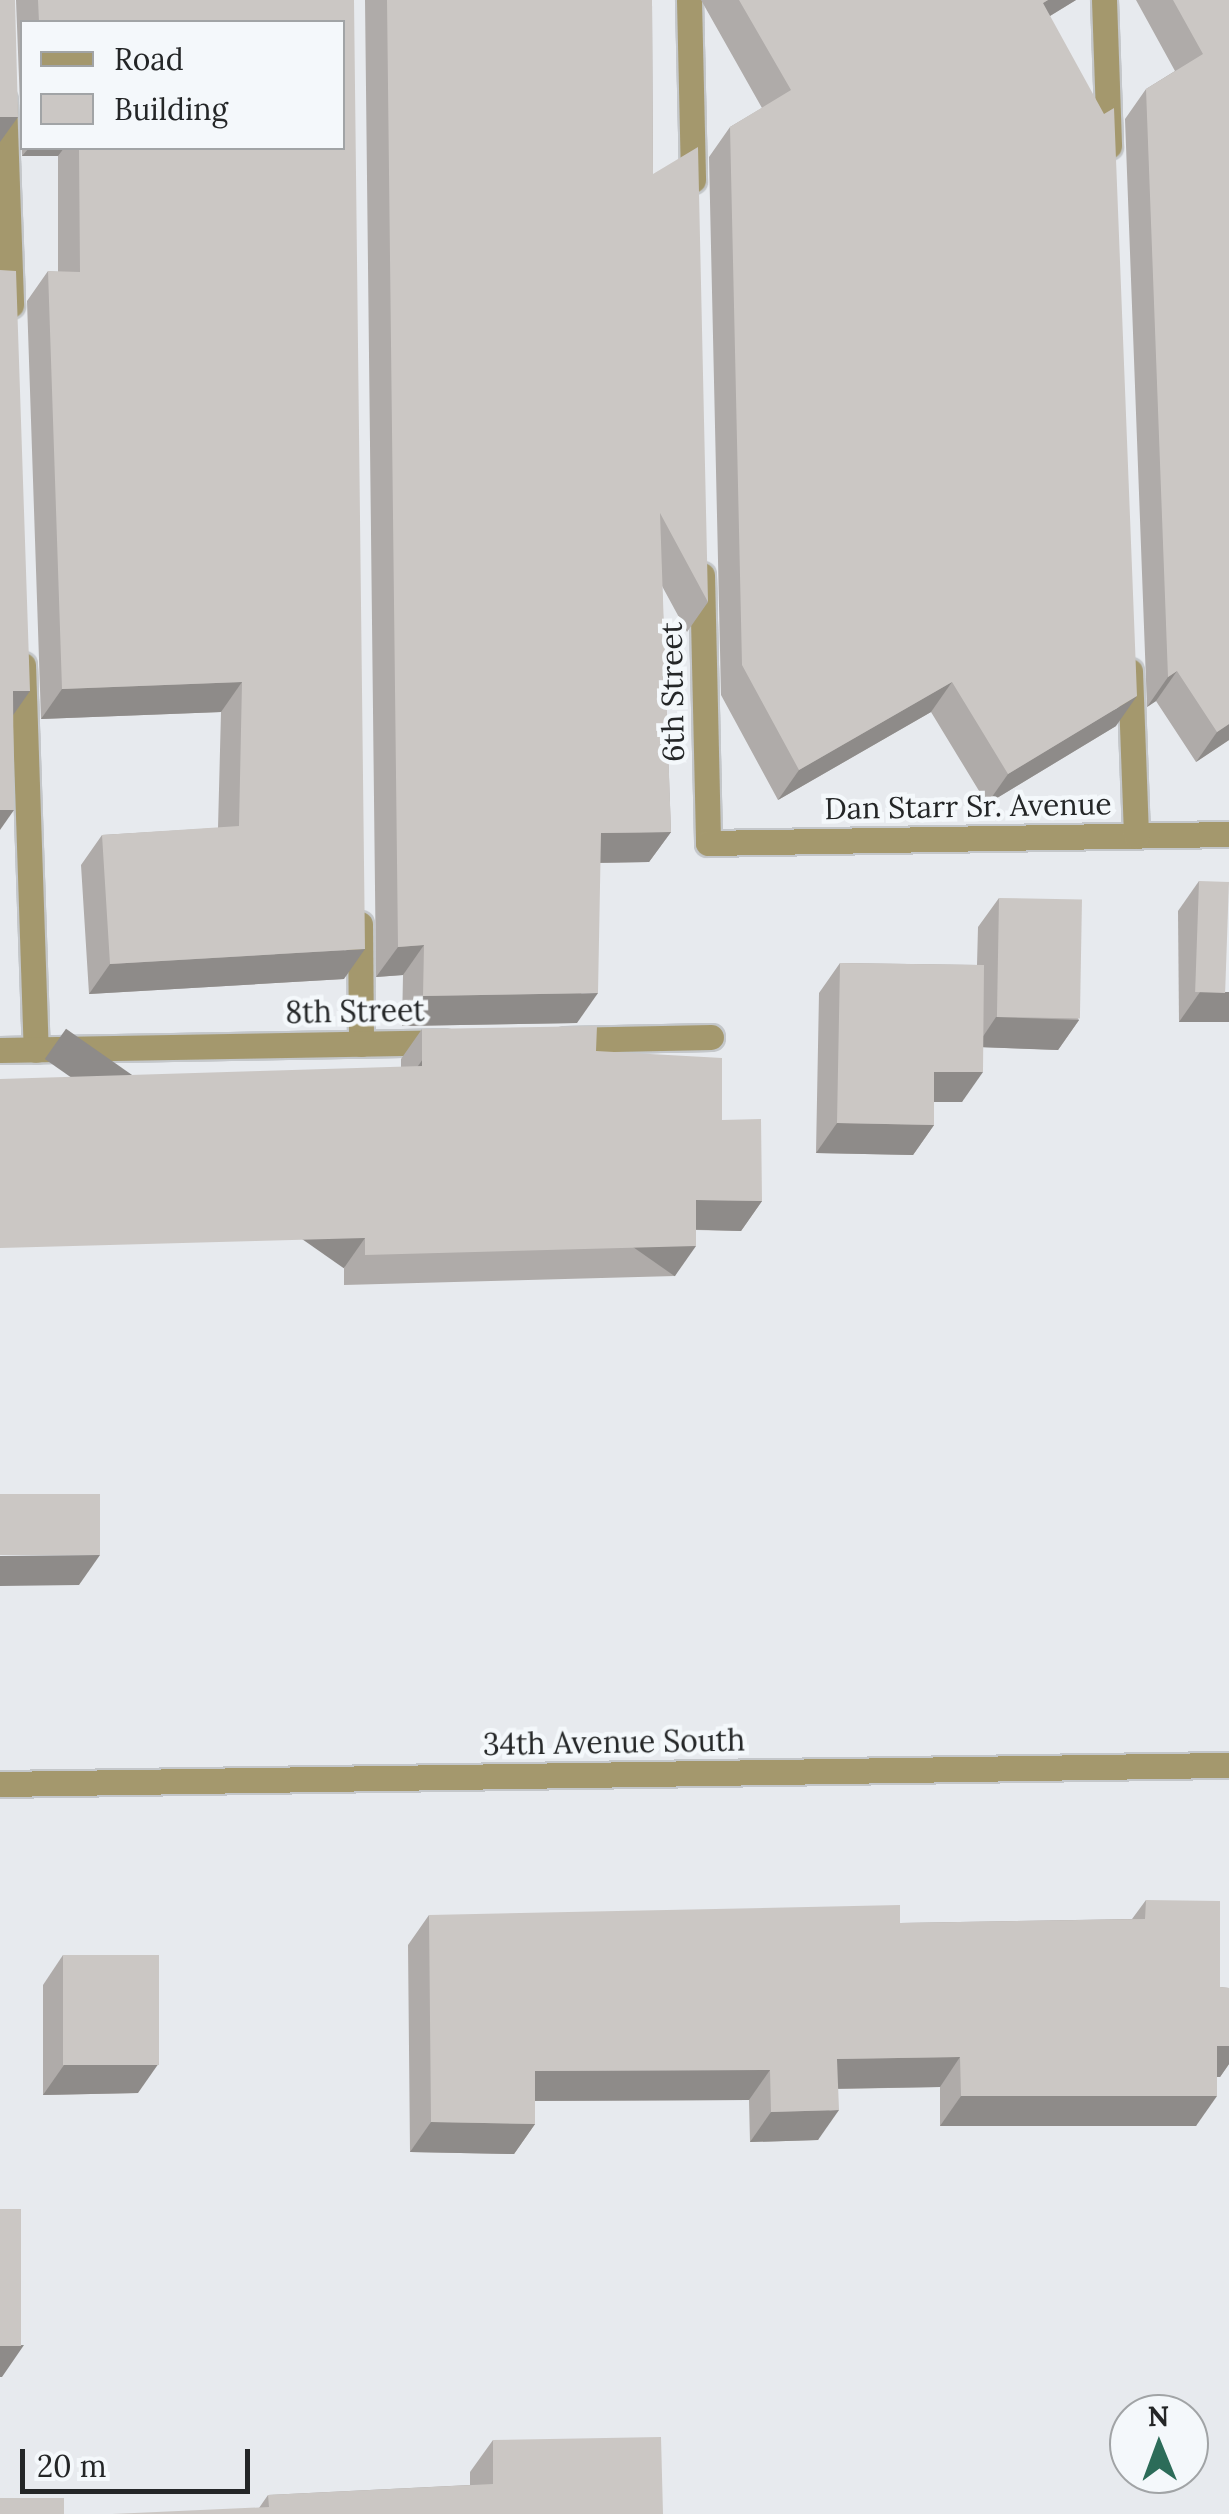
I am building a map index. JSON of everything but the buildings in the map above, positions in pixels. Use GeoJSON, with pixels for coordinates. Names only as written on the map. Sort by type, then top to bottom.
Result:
{"type":"FeatureCollection","features":[{"type":"Feature","properties":{"kind":"street"},"geometry":{"type":"LineString","coordinates":[[689,0],[694,216]]}},
{"type":"Feature","properties":{"kind":"street"},"geometry":{"type":"LineString","coordinates":[[1104,0],[1111,179]]}},
{"type":"Feature","properties":{"kind":"street"},"geometry":{"type":"LineString","coordinates":[[4,79],[12,337]]}},
{"type":"Feature","properties":{"kind":"street","name":"6th Street"},"geometry":{"type":"LineString","coordinates":[[702,549],[708,843]]}},
{"type":"Feature","properties":{"kind":"street"},"geometry":{"type":"LineString","coordinates":[[22,634],[36,1050]]}},
{"type":"Feature","properties":{"kind":"street"},"geometry":{"type":"LineString","coordinates":[[1128,636],[1136,836]]}},
{"type":"Feature","properties":{"kind":"street","name":"Dan Starr Sr. Avenue"},"geometry":{"type":"LineString","coordinates":[[708,843],[1229,834]]}},
{"type":"Feature","properties":{"kind":"street"},"geometry":{"type":"LineString","coordinates":[[360,886],[362,1044]]}},
{"type":"Feature","properties":{"kind":"street"},"geometry":{"type":"LineString","coordinates":[[536,1040],[712,1036]]}},
{"type":"Feature","properties":{"kind":"street","name":"8th Street"},"geometry":{"type":"LineString","coordinates":[[0,1050],[478,1042]]}},
{"type":"Feature","properties":{"kind":"street","name":"34th Avenue South"},"geometry":{"type":"LineString","coordinates":[[0,1784],[1229,1765]]}}]}
